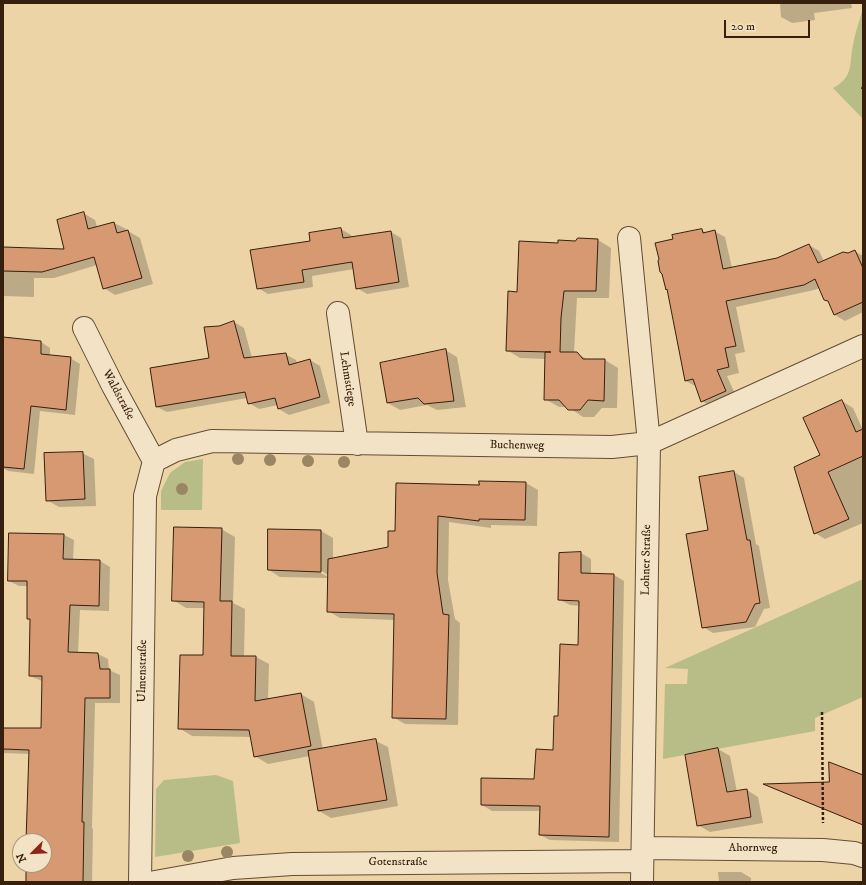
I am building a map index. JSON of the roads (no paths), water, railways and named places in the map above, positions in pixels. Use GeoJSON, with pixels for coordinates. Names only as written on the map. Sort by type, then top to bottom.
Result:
{"type":"FeatureCollection","features":[{"type":"Feature","properties":{"kind":"street","name":"Lohner Straße"},"geometry":{"type":"LineString","coordinates":[[629,238],[649,443],[642,864]]}},
{"type":"Feature","properties":{"kind":"street","name":"Lehmstiege"},"geometry":{"type":"LineString","coordinates":[[338,313],[357,444]]}},
{"type":"Feature","properties":{"kind":"street","name":"Waldstraße"},"geometry":{"type":"LineString","coordinates":[[84,328],[113,386],[154,461]]}},
{"type":"Feature","properties":{"kind":"street","name":"Buchenweg"},"geometry":{"type":"LineString","coordinates":[[154,461],[176,450],[212,441],[612,447],[649,443],[863,346]]}},
{"type":"Feature","properties":{"kind":"street","name":"Ulmenstraße"},"geometry":{"type":"LineString","coordinates":[[140,882],[144,496],[154,461]]}},
{"type":"Feature","properties":{"kind":"street","name":"Ahornweg"},"geometry":{"type":"LineString","coordinates":[[642,864],[823,850],[854,853],[863,856]]}},
{"type":"Feature","properties":{"kind":"street","name":"Gotenstraße"},"geometry":{"type":"LineString","coordinates":[[155,882],[233,868],[292,864],[642,864]]}}]}
